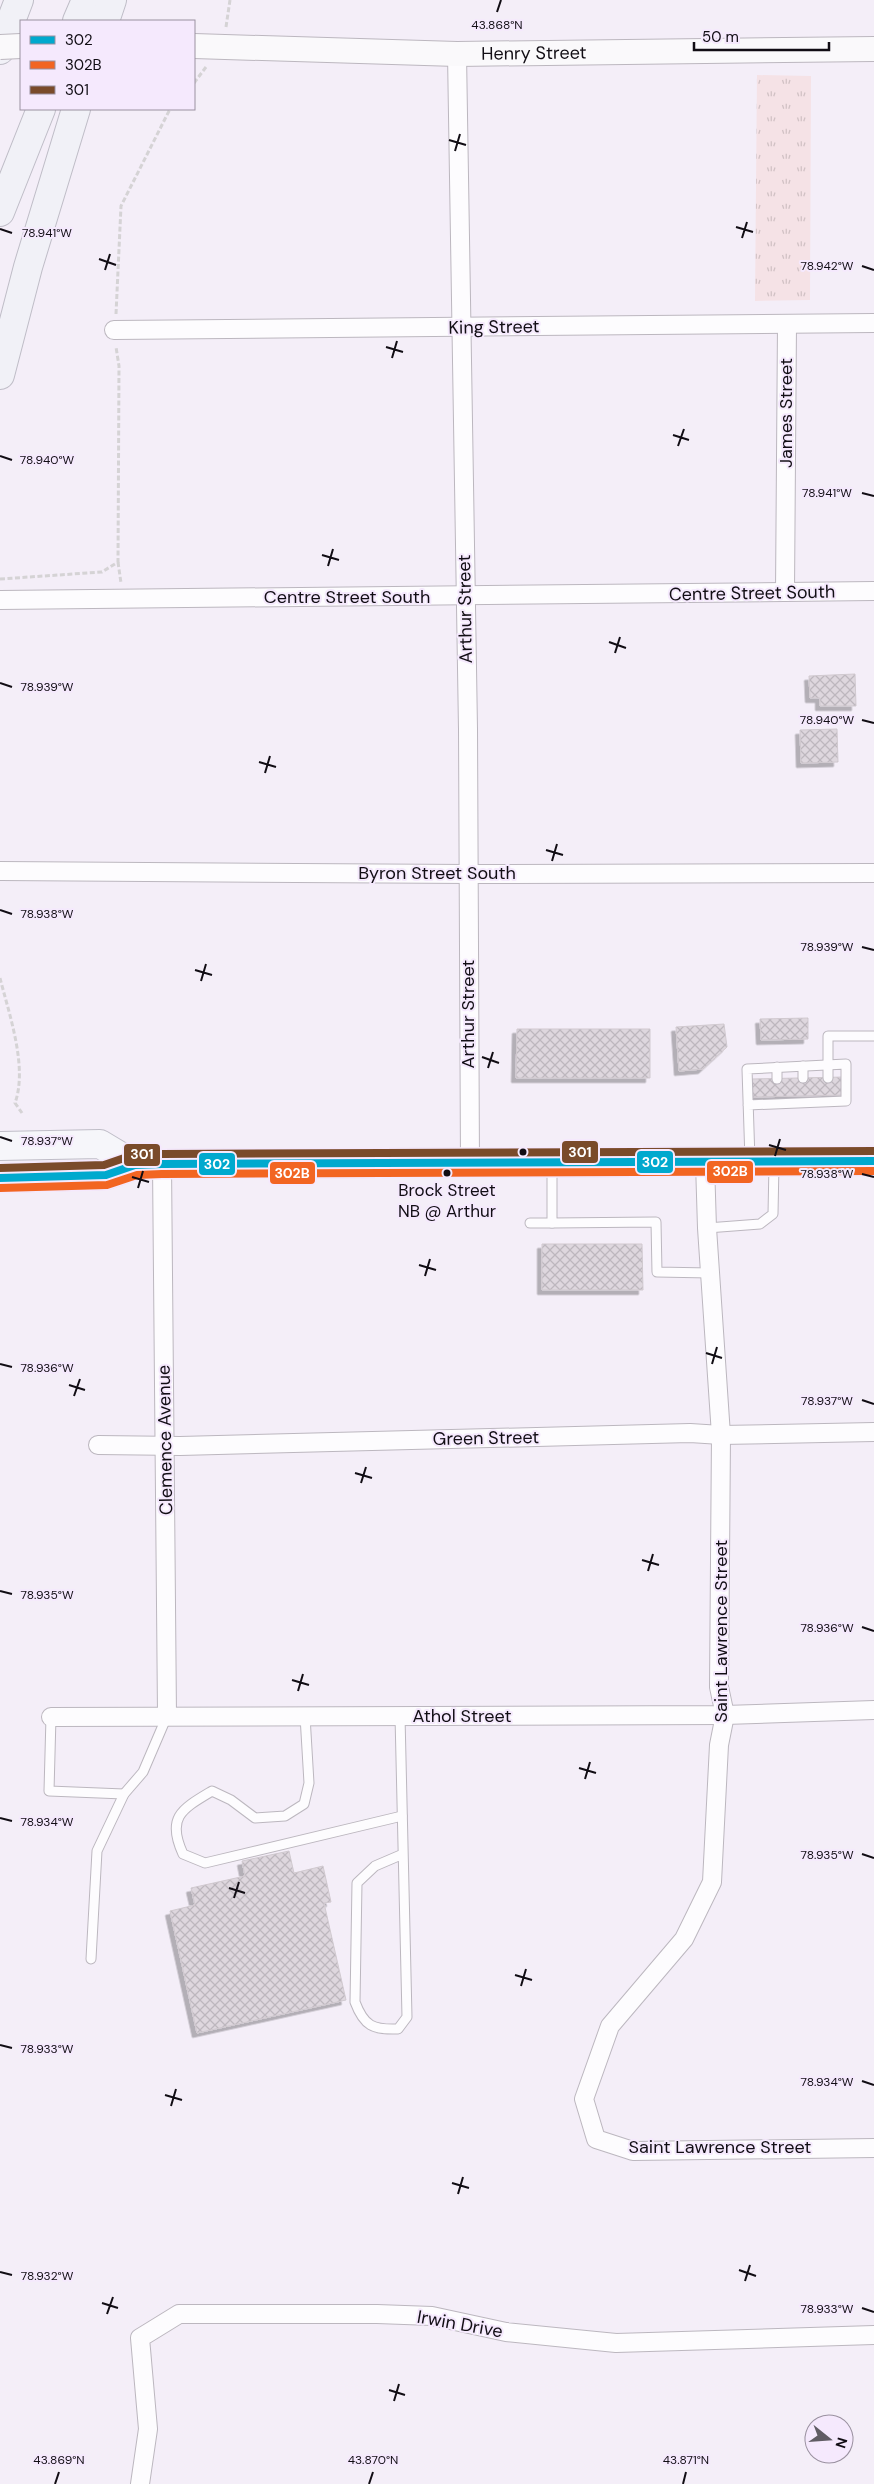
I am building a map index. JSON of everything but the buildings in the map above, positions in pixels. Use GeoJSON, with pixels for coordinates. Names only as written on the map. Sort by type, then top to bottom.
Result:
{"type":"FeatureCollection","features":[{"type":"Feature","properties":{"kind":"highway"},"geometry":{"type":"LineString","coordinates":[[0,49],[19,0]]}},
{"type":"Feature","properties":{"kind":"highway"},"geometry":{"type":"LineString","coordinates":[[77,20],[86,0]]}},
{"type":"Feature","properties":{"kind":"highway"},"geometry":{"type":"LineString","coordinates":[[105,20],[112,0]]}},
{"type":"Feature","properties":{"kind":"highway"},"geometry":{"type":"LineString","coordinates":[[0,212],[41,110]]}},
{"type":"Feature","properties":{"kind":"highway"},"geometry":{"type":"LineString","coordinates":[[0,375],[31,258],[76,110]]}},
{"type":"Feature","properties":{"kind":"main road"},"geometry":{"type":"LineString","coordinates":[[0,49],[20,46]]}},
{"type":"Feature","properties":{"kind":"main road","name":"Henry Street"},"geometry":{"type":"LineString","coordinates":[[195,46],[457,54],[874,49]]}},
{"type":"Feature","properties":{"kind":"main road"},"geometry":{"type":"LineString","coordinates":[[0,1146],[100,1144],[136,1165]]}},
{"type":"Feature","properties":{"kind":"main road"},"geometry":{"type":"LineString","coordinates":[[0,1178],[106,1175],[136,1165],[162,1164],[357,1162],[552,1164],[874,1161]]}},
{"type":"Feature","properties":{"kind":"street","name":"Arthur Street"},"geometry":{"type":"LineString","coordinates":[[457,54],[470,1164]]}},
{"type":"Feature","properties":{"kind":"street","name":"King Street"},"geometry":{"type":"LineString","coordinates":[[114,330],[874,323]]}},
{"type":"Feature","properties":{"kind":"street","name":"James Street"},"geometry":{"type":"LineString","coordinates":[[785,592],[787,324]]}},
{"type":"Feature","properties":{"kind":"street","name":"Centre Street South"},"geometry":{"type":"LineString","coordinates":[[0,600],[874,591]]}},
{"type":"Feature","properties":{"kind":"street","name":"Byron Street South"},"geometry":{"type":"LineString","coordinates":[[0,871],[468,874],[874,873]]}},
{"type":"Feature","properties":{"kind":"street","name":"Saint Lawrence Street"},"geometry":{"type":"LineString","coordinates":[[706,1163],[707,1228],[721,1435],[719,1687],[725,1715],[718,1745],[712,1882],[684,1939],[610,2026],[584,2099],[596,2139],[633,2151],[874,2148]]}},
{"type":"Feature","properties":{"kind":"street","name":"Clemence Avenue"},"geometry":{"type":"LineString","coordinates":[[162,1164],[167,1715]]}},
{"type":"Feature","properties":{"kind":"street","name":"Green Street"},"geometry":{"type":"LineString","coordinates":[[98,1445],[166,1446],[690,1433],[721,1435],[874,1432]]}},
{"type":"Feature","properties":{"kind":"street","name":"Athol Street"},"geometry":{"type":"LineString","coordinates":[[51,1716],[725,1715],[874,1710]]}},
{"type":"Feature","properties":{"kind":"street","name":"Irwin Drive"},"geometry":{"type":"LineString","coordinates":[[140,2484],[148,2429],[140,2338],[179,2314],[377,2314],[432,2316],[506,2332],[616,2343],[874,2335]]}},
{"type":"Feature","properties":{"kind":"lane"},"geometry":{"type":"LineString","coordinates":[[828,1078],[828,1036],[874,1036]]}},
{"type":"Feature","properties":{"kind":"lane"},"geometry":{"type":"LineString","coordinates":[[707,1228],[760,1224],[773,1214],[748,1105],[747,1069],[846,1064],[846,1101],[828,1099],[777,1100],[748,1105]]}},
{"type":"Feature","properties":{"kind":"lane"},"geometry":{"type":"LineString","coordinates":[[803,1066],[803,1078]]}},
{"type":"Feature","properties":{"kind":"lane"},"geometry":{"type":"LineString","coordinates":[[777,1068],[777,1079]]}},
{"type":"Feature","properties":{"kind":"lane"},"geometry":{"type":"LineString","coordinates":[[552,1164],[552,1223]]}},
{"type":"Feature","properties":{"kind":"lane"},"geometry":{"type":"LineString","coordinates":[[530,1223],[656,1222],[657,1272],[710,1273]]}},
{"type":"Feature","properties":{"kind":"lane"},"geometry":{"type":"LineString","coordinates":[[91,1959],[97,1851],[124,1794],[144,1772],[167,1715]]}},
{"type":"Feature","properties":{"kind":"lane"},"geometry":{"type":"LineString","coordinates":[[51,1716],[49,1791],[124,1794]]}},
{"type":"Feature","properties":{"kind":"lane"},"geometry":{"type":"LineString","coordinates":[[305,1716],[308,1783],[304,1804],[285,1816],[255,1818],[231,1800],[212,1791],[187,1806],[176,1824],[176,1837],[183,1854],[205,1863],[402,1816]]}},
{"type":"Feature","properties":{"kind":"lane"},"geometry":{"type":"LineString","coordinates":[[400,1716],[407,2017],[398,2029],[379,2030],[362,2019],[355,2002],[357,1883],[374,1866],[403,1854]]}},
{"type":"Feature","properties":{"kind":"path"},"geometry":{"type":"LineString","coordinates":[[222,47],[230,0]]}},
{"type":"Feature","properties":{"kind":"path"},"geometry":{"type":"LineString","coordinates":[[0,579],[102,572],[118,562],[119,366],[114,330],[118,292],[121,206],[169,110]]}},
{"type":"Feature","properties":{"kind":"path"},"geometry":{"type":"LineString","coordinates":[[0,978],[18,1061],[18,1093],[15,1103],[22,1113]]}},
{"type":"Feature","properties":{"kind":"green space"},"geometry":{"type":"Polygon","coordinates":[[[757,75],[811,76],[810,300],[755,301],[757,75]]]}},
{"type":"Feature","properties":{"kind":"transit line","name":"301"},"geometry":{"type":"LineString","coordinates":[[0,1168],[104,1165],[133,1155],[162,1154],[874,1151]]}},
{"type":"Feature","properties":{"kind":"transit line","name":"302"},"geometry":{"type":"LineString","coordinates":[[0,1178],[106,1175],[135,1165],[162,1164],[874,1161]]}},
{"type":"Feature","properties":{"kind":"transit line","name":"302B"},"geometry":{"type":"LineString","coordinates":[[0,1188],[107,1185],[137,1175],[162,1174],[874,1171]]}},
{"type":"Feature","properties":{"kind":"place","name":"Brock Street NB @ Arthur"},"geometry":{"type":"Point","coordinates":[447,1173]}}]}
